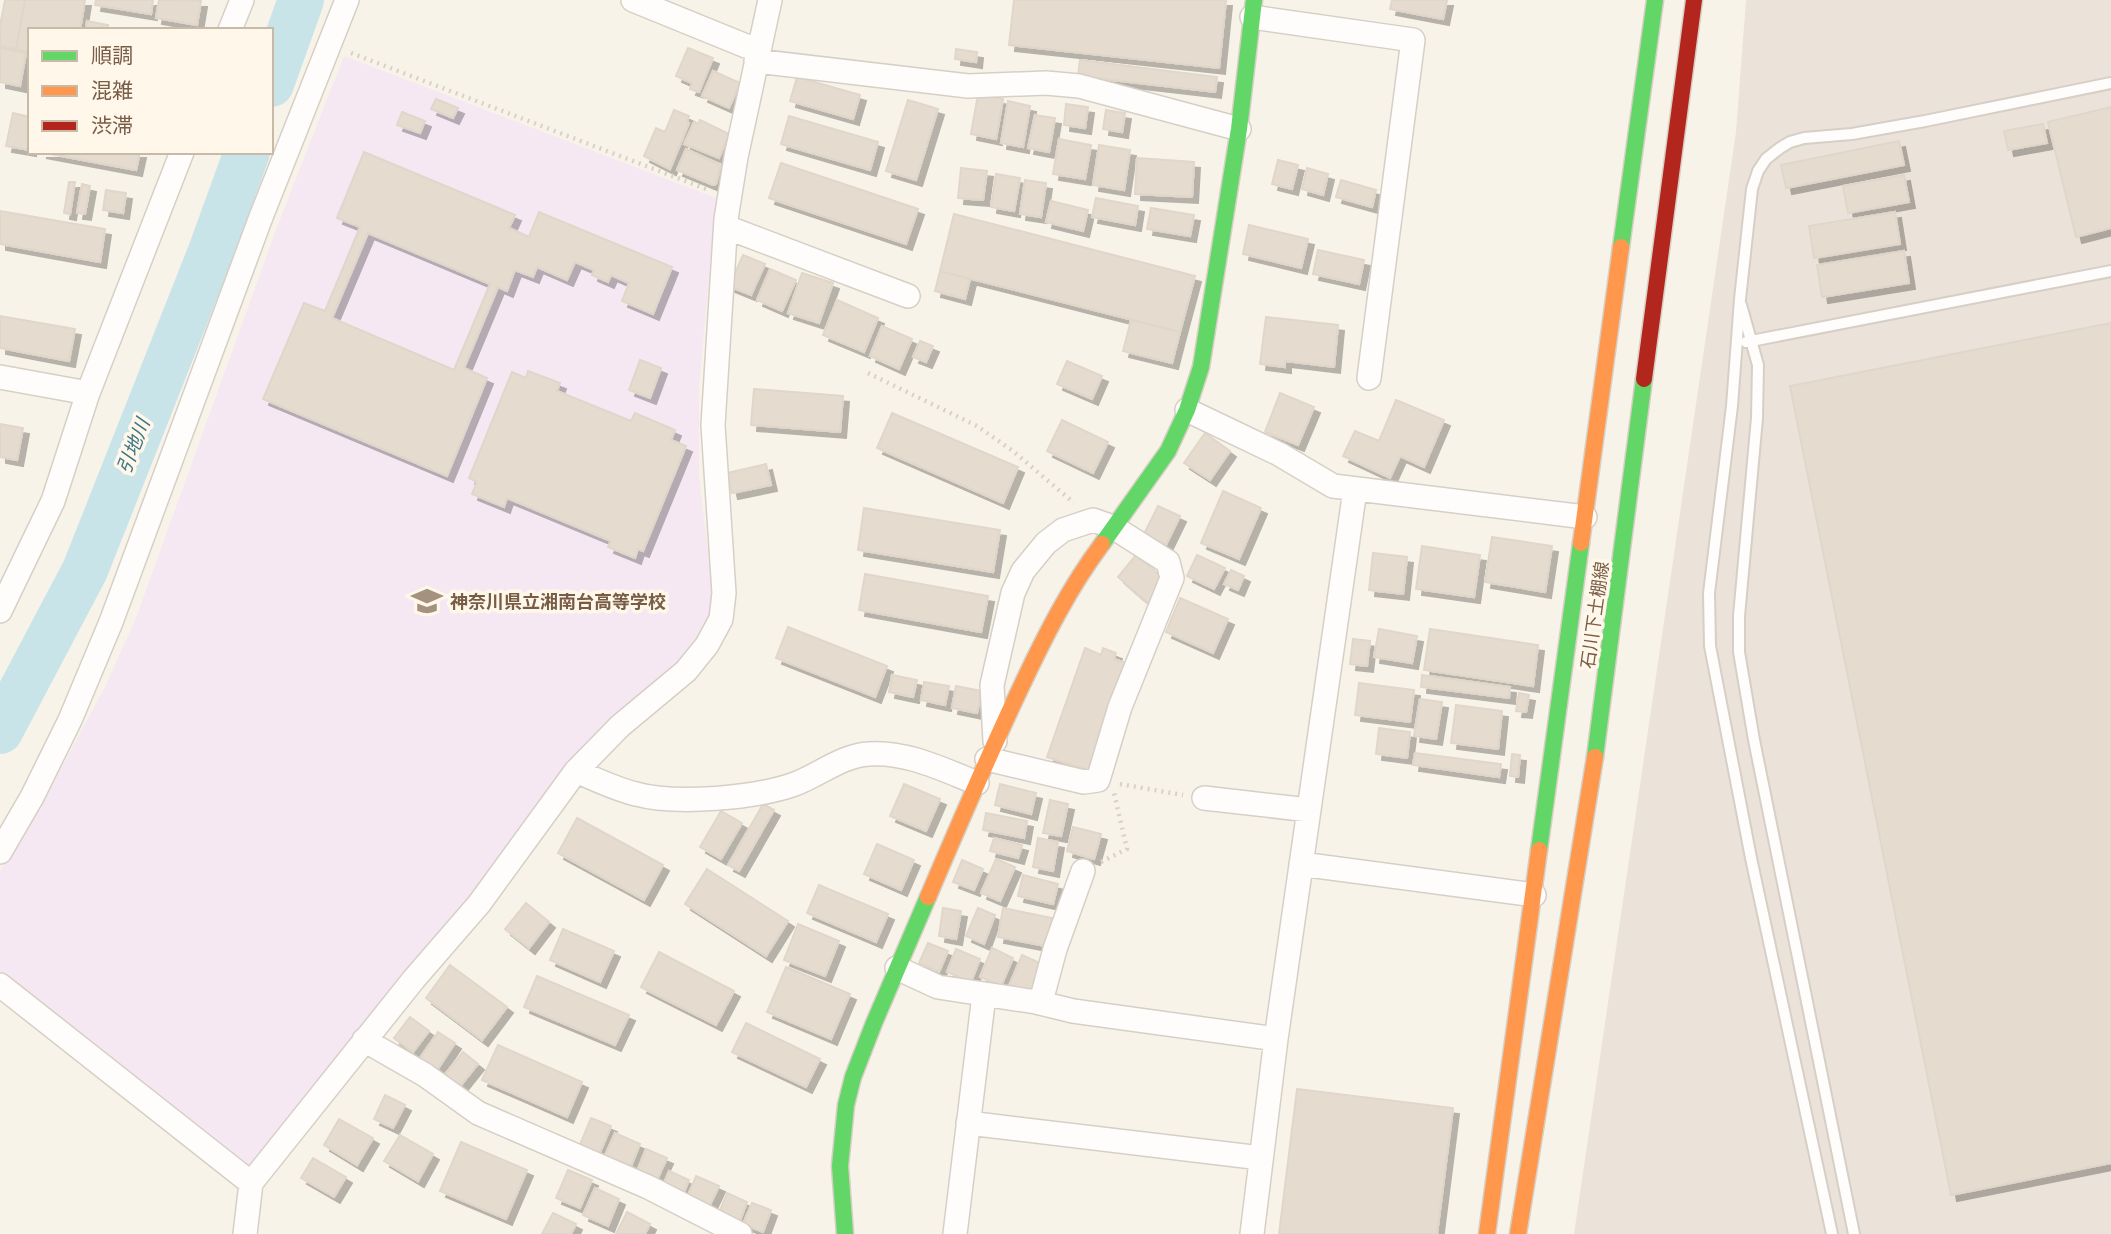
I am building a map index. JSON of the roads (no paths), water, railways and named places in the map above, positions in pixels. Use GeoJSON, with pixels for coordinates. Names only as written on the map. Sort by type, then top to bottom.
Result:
{"type":"FeatureCollection","features":[{"type":"Feature","properties":{"kind":"street"},"geometry":{"type":"LineString","coordinates":[[231,28],[242,0]]}},
{"type":"Feature","properties":{"kind":"street"},"geometry":{"type":"LineString","coordinates":[[0,852],[32,797],[70,720],[111,622],[261,217],[347,0]]}},
{"type":"Feature","properties":{"kind":"street"},"geometry":{"type":"LineString","coordinates":[[634,0],[747,46],[758,54],[968,86],[1046,83],[1079,86],[1239,130]]}},
{"type":"Feature","properties":{"kind":"street"},"geometry":{"type":"LineString","coordinates":[[245,1234],[251,1183],[365,1040],[479,904],[576,771],[620,726],[686,671],[707,645],[720,619],[724,593],[713,425],[726,227],[736,157],[770,0]]}},
{"type":"Feature","properties":{"kind":"street","name":"石川下土棚線"},"geometry":{"type":"LineString","coordinates":[[1487,1234],[1655,0]]}},
{"type":"Feature","properties":{"kind":"street","name":"石川下土棚線"},"geometry":{"type":"LineString","coordinates":[[1518,1234],[1593,770],[1694,0]]}},
{"type":"Feature","properties":{"kind":"street"},"geometry":{"type":"LineString","coordinates":[[845,1234],[840,1166],[846,1105],[860,1058],[897,968],[991,750],[1103,523],[1168,451],[1187,410],[1201,367],[1239,130],[1253,9],[1413,40],[1369,378]]}},
{"type":"Feature","properties":{"kind":"street"},"geometry":{"type":"LineString","coordinates":[[0,611],[53,501],[88,393],[181,154]]}},
{"type":"Feature","properties":{"kind":"street"},"geometry":{"type":"LineString","coordinates":[[726,227],[908,296]]}},
{"type":"Feature","properties":{"kind":"street"},"geometry":{"type":"LineString","coordinates":[[0,377],[88,393]]}},
{"type":"Feature","properties":{"kind":"street"},"geometry":{"type":"LineString","coordinates":[[1187,410],[1279,454],[1333,486],[1585,517]]}},
{"type":"Feature","properties":{"kind":"street"},"geometry":{"type":"LineString","coordinates":[[1252,1234],[1276,1039],[1355,490]]}},
{"type":"Feature","properties":{"kind":"street"},"geometry":{"type":"LineString","coordinates":[[1103,523],[1168,562],[1172,578],[1117,717],[1098,780],[1084,782],[991,750],[992,685],[1013,593],[1023,572],[1046,543],[1063,530],[1103,523]]}},
{"type":"Feature","properties":{"kind":"street"},"geometry":{"type":"LineString","coordinates":[[576,771],[637,794],[662,798],[715,798],[778,789],[850,758],[868,754],[924,762],[977,783]]}},
{"type":"Feature","properties":{"kind":"street"},"geometry":{"type":"LineString","coordinates":[[1204,798],[1309,810]]}},
{"type":"Feature","properties":{"kind":"street"},"geometry":{"type":"LineString","coordinates":[[1301,864],[1534,895]]}},
{"type":"Feature","properties":{"kind":"street"},"geometry":{"type":"LineString","coordinates":[[1036,1002],[1043,994],[1055,949],[1083,872]]}},
{"type":"Feature","properties":{"kind":"street"},"geometry":{"type":"LineString","coordinates":[[897,968],[938,987],[1036,1002],[1073,1011],[1276,1039]]}},
{"type":"Feature","properties":{"kind":"street"},"geometry":{"type":"LineString","coordinates":[[0,985],[251,1183]]}},
{"type":"Feature","properties":{"kind":"street"},"geometry":{"type":"LineString","coordinates":[[954,1234],[984,995]]}},
{"type":"Feature","properties":{"kind":"street"},"geometry":{"type":"LineString","coordinates":[[365,1040],[425,1075],[478,1113],[648,1187],[740,1234]]}},
{"type":"Feature","properties":{"kind":"street"},"geometry":{"type":"LineString","coordinates":[[968,1123],[1261,1158]]}},
{"type":"Feature","properties":{"kind":"lane"},"geometry":{"type":"LineString","coordinates":[[1832,1234],[1751,858],[1710,646],[1709,593],[1732,406],[1752,189],[1758,171],[1766,159],[1790,142],[1925,121],[2111,83]]}},
{"type":"Feature","properties":{"kind":"lane"},"geometry":{"type":"LineString","coordinates":[[1736,343],[2111,271]]}},
{"type":"Feature","properties":{"kind":"lane"},"geometry":{"type":"LineString","coordinates":[[1740,299],[1758,365],[1757,418],[1739,616],[1739,652],[1754,740],[1854,1234]]}},
{"type":"Feature","properties":{"kind":"waterway","name":"引地川"},"geometry":{"type":"LineString","coordinates":[[273,78],[301,0]]}},
{"type":"Feature","properties":{"kind":"waterway","name":"引地川"},"geometry":{"type":"LineString","coordinates":[[0,731],[85,570],[210,254],[246,154]]}},
{"type":"Feature","properties":{"kind":"place","name":"神奈川県立湘南台高等学校"},"geometry":{"type":"Point","coordinates":[427,601]}}]}
